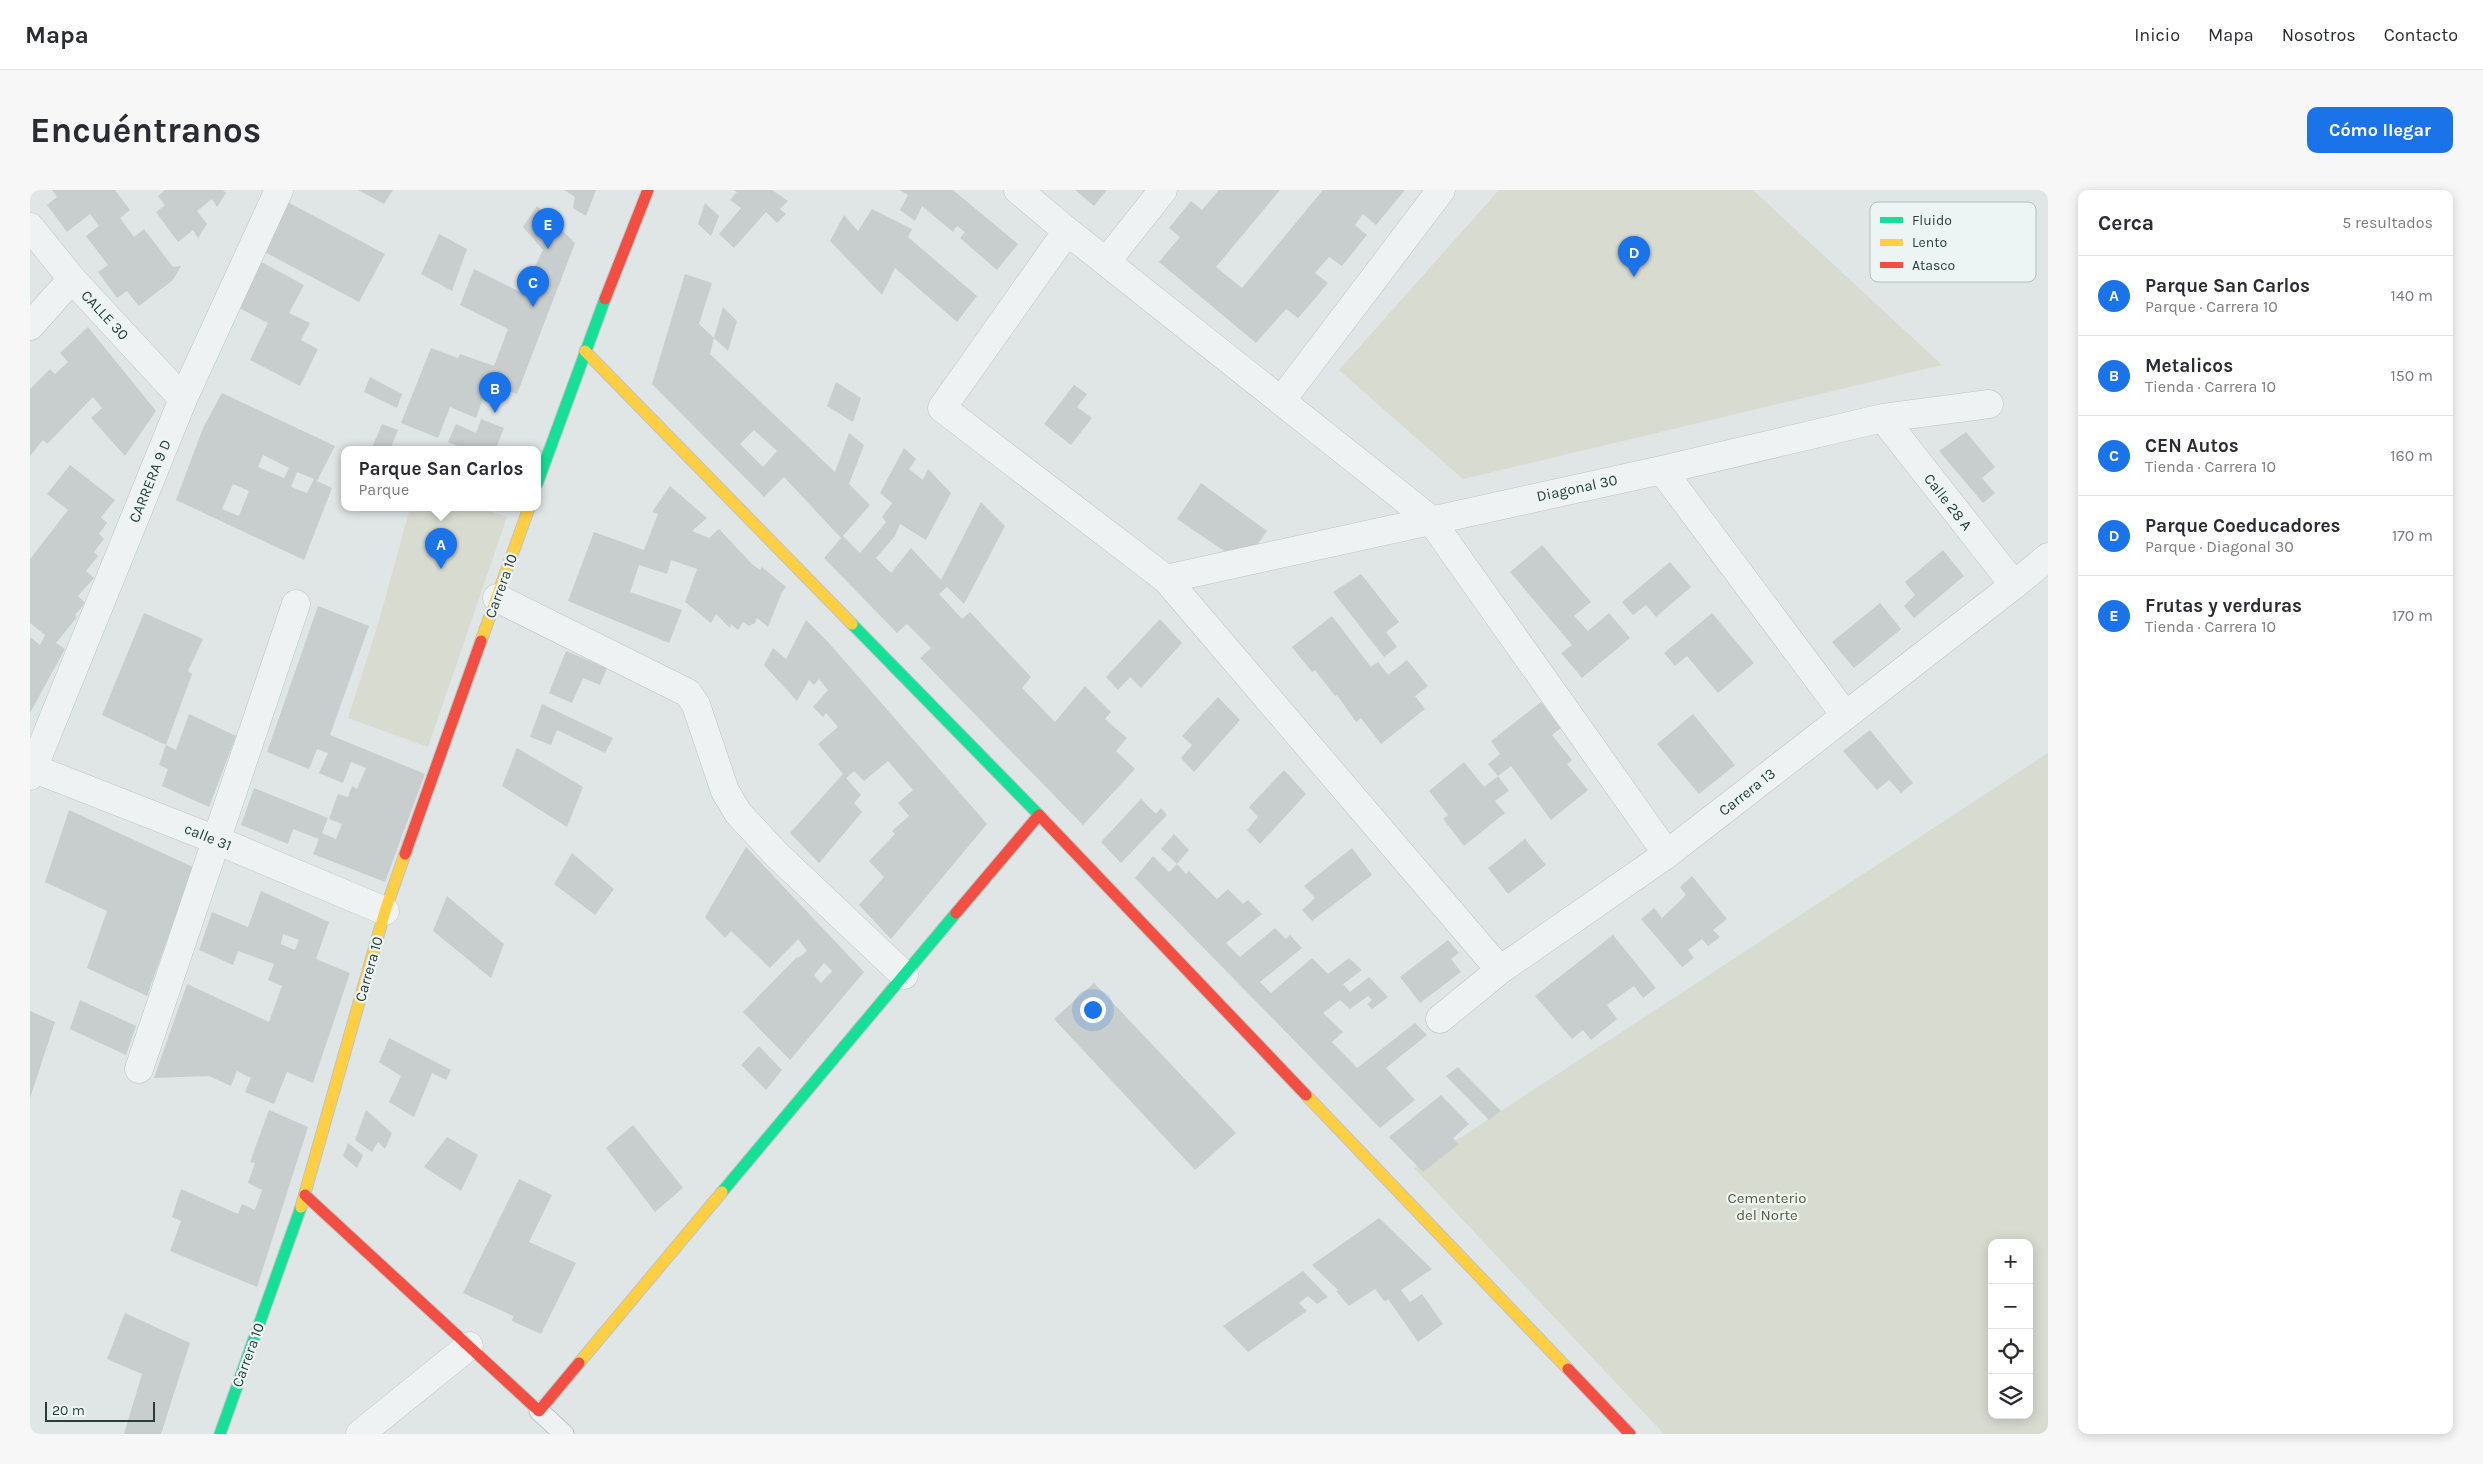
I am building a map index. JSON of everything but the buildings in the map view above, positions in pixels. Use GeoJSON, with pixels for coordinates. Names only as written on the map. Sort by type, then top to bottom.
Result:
{"type":"FeatureCollection","features":[{"type":"Feature","properties":{"kind":"street","name":"CARRERA 9 D"},"geometry":{"type":"LineString","coordinates":[[31,771],[183,400],[279,190]]}},
{"type":"Feature","properties":{"kind":"street"},"geometry":{"type":"LineString","coordinates":[[541,473],[585,351],[648,190]]}},
{"type":"Feature","properties":{"kind":"street"},"geometry":{"type":"LineString","coordinates":[[1018,190],[1430,519],[1667,854]]}},
{"type":"Feature","properties":{"kind":"street"},"geometry":{"type":"LineString","coordinates":[[1106,262],[1163,190]]}},
{"type":"Feature","properties":{"kind":"street"},"geometry":{"type":"LineString","coordinates":[[1281,401],[1441,190]]}},
{"type":"Feature","properties":{"kind":"street","name":"CALLE 30"},"geometry":{"type":"LineString","coordinates":[[30,228],[72,279],[183,400]]}},
{"type":"Feature","properties":{"kind":"street"},"geometry":{"type":"LineString","coordinates":[[1067,231],[942,408],[1166,579],[1500,970]]}},
{"type":"Feature","properties":{"kind":"street"},"geometry":{"type":"LineString","coordinates":[[30,326],[72,279]]}},
{"type":"Feature","properties":{"kind":"street"},"geometry":{"type":"LineString","coordinates":[[585,351],[1039,815],[1630,1434]]}},
{"type":"Feature","properties":{"kind":"street","name":"Diagonal 30"},"geometry":{"type":"LineString","coordinates":[[1166,579],[1430,519],[1662,470],[1883,418],[1989,404]]}},
{"type":"Feature","properties":{"kind":"street","name":"Calle 28 A"},"geometry":{"type":"LineString","coordinates":[[1883,418],[2014,585]]}},
{"type":"Feature","properties":{"kind":"street"},"geometry":{"type":"LineString","coordinates":[[1662,470],[1845,715]]}},
{"type":"Feature","properties":{"kind":"street","name":"Carrera 10"},"geometry":{"type":"LineString","coordinates":[[220,1434],[306,1195],[385,911],[528,511]]}},
{"type":"Feature","properties":{"kind":"street","name":"Carrera 13"},"geometry":{"type":"LineString","coordinates":[[1440,1019],[1500,970],[1667,854],[2048,557]]}},
{"type":"Feature","properties":{"kind":"street"},"geometry":{"type":"LineString","coordinates":[[496,598],[688,693],[696,705],[726,791],[738,813],[778,855],[904,975]]}},
{"type":"Feature","properties":{"kind":"street"},"geometry":{"type":"LineString","coordinates":[[138,1069],[296,604]]}},
{"type":"Feature","properties":{"kind":"street","name":"calle 31"},"geometry":{"type":"LineString","coordinates":[[31,771],[216,840],[385,911]]}},
{"type":"Feature","properties":{"kind":"street"},"geometry":{"type":"LineString","coordinates":[[306,1195],[539,1411],[1039,815]]}},
{"type":"Feature","properties":{"kind":"street"},"geometry":{"type":"LineString","coordinates":[[360,1434],[469,1346]]}},
{"type":"Feature","properties":{"kind":"lane"},"geometry":{"type":"LineString","coordinates":[[539,1411],[564,1434]]}},
{"type":"Feature","properties":{"kind":"green space"},"geometry":{"type":"Polygon","coordinates":[[[1499,190],[1753,190],[1942,365],[1463,479],[1339,370],[1499,190]]]}},
{"type":"Feature","properties":{"kind":"green space"},"geometry":{"type":"Polygon","coordinates":[[[409,511],[490,511],[507,517],[428,747],[348,718],[379,621],[409,511]]]}},
{"type":"Feature","properties":{"kind":"green space","name":"Cementerio del Norte"},"geometry":{"type":"Polygon","coordinates":[[[2048,753],[2048,1434],[1664,1434],[1414,1168],[2048,753]]]}},
{"type":"Feature","properties":{"kind":"traffic: fast"},"geometry":{"type":"LineString","coordinates":[[541,473],[605,299]]}},
{"type":"Feature","properties":{"kind":"traffic: fast"},"geometry":{"type":"LineString","coordinates":[[852,624],[1040,816]]}},
{"type":"Feature","properties":{"kind":"traffic: fast"},"geometry":{"type":"LineString","coordinates":[[722,1192],[956,913]]}},
{"type":"Feature","properties":{"kind":"traffic: fast"},"geometry":{"type":"LineString","coordinates":[[220,1434],[301,1207]]}},
{"type":"Feature","properties":{"kind":"traffic: slow"},"geometry":{"type":"LineString","coordinates":[[585,351],[852,624]]}},
{"type":"Feature","properties":{"kind":"traffic: slow"},"geometry":{"type":"LineString","coordinates":[[481,641],[528,511]]}},
{"type":"Feature","properties":{"kind":"traffic: slow"},"geometry":{"type":"LineString","coordinates":[[301,1207],[385,911],[405,854]]}},
{"type":"Feature","properties":{"kind":"traffic: slow"},"geometry":{"type":"LineString","coordinates":[[1306,1095],[1568,1369]]}},
{"type":"Feature","properties":{"kind":"traffic: slow"},"geometry":{"type":"LineString","coordinates":[[579,1363],[722,1192]]}},
{"type":"Feature","properties":{"kind":"traffic: jam"},"geometry":{"type":"LineString","coordinates":[[605,299],[648,190]]}},
{"type":"Feature","properties":{"kind":"traffic: jam"},"geometry":{"type":"LineString","coordinates":[[405,854],[481,641]]}},
{"type":"Feature","properties":{"kind":"traffic: jam"},"geometry":{"type":"LineString","coordinates":[[956,913],[1039,815]]}},
{"type":"Feature","properties":{"kind":"traffic: jam"},"geometry":{"type":"LineString","coordinates":[[1040,816],[1306,1095]]}},
{"type":"Feature","properties":{"kind":"traffic: jam"},"geometry":{"type":"LineString","coordinates":[[305,1195],[539,1411],[579,1363]]}},
{"type":"Feature","properties":{"kind":"traffic: jam"},"geometry":{"type":"LineString","coordinates":[[1568,1369],[1630,1434]]}},
{"type":"Feature","properties":{"kind":"place","name":"Frutas y verduras"},"geometry":{"type":"Point","coordinates":[548,249]}},
{"type":"Feature","properties":{"kind":"place","name":"Parque Coeducadores"},"geometry":{"type":"Point","coordinates":[1634,277]}},
{"type":"Feature","properties":{"kind":"place","name":"CEN Autos"},"geometry":{"type":"Point","coordinates":[533,307]}},
{"type":"Feature","properties":{"kind":"place","name":"Metalicos"},"geometry":{"type":"Point","coordinates":[495,413]}},
{"type":"Feature","properties":{"kind":"place","name":"Parque San Carlos"},"geometry":{"type":"Point","coordinates":[441,569]}}]}
